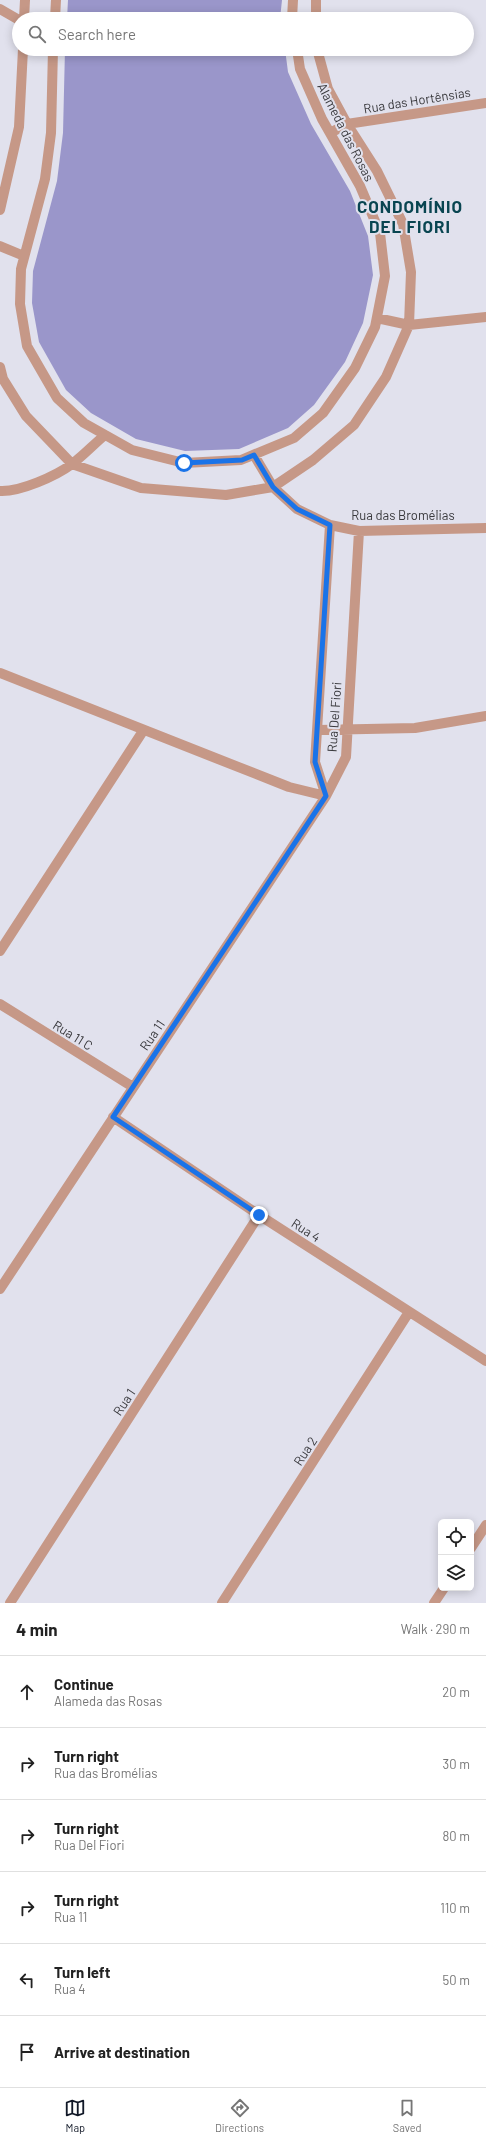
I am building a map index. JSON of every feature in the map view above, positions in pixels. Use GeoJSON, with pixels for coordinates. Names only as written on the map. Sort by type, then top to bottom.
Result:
{"type":"FeatureCollection","features":[{"type":"Feature","properties":{"kind":"street"},"geometry":{"type":"LineString","coordinates":[[24,12],[25,0]]}},
{"type":"Feature","properties":{"kind":"street"},"geometry":{"type":"LineString","coordinates":[[55,12],[56,0]]}},
{"type":"Feature","properties":{"kind":"street"},"geometry":{"type":"LineString","coordinates":[[293,12],[294,0]]}},
{"type":"Feature","properties":{"kind":"street"},"geometry":{"type":"LineString","coordinates":[[316,0],[316,12]]}},
{"type":"Feature","properties":{"kind":"street"},"geometry":{"type":"LineString","coordinates":[[0,9],[12,16]]}},
{"type":"Feature","properties":{"kind":"street"},"geometry":{"type":"LineString","coordinates":[[0,210],[19,127],[23,56]]}},
{"type":"Feature","properties":{"kind":"street","name":"Alameda das Rosas"},"geometry":{"type":"LineString","coordinates":[[53,56],[51,133],[45,179],[21,269],[20,304],[28,346],[57,398],[84,423],[132,450],[184,463],[242,460],[294,438],[323,413],[355,368],[375,327],[386,276],[380,233],[360,186],[330,133],[300,69],[298,56]]}},
{"type":"Feature","properties":{"kind":"street","name":"Alameda das Rosas"},"geometry":{"type":"LineString","coordinates":[[0,367],[3,379],[26,416],[72,464],[141,488],[226,495],[273,487],[313,460],[354,425],[386,377],[409,325],[411,272],[402,224],[378,171],[347,124],[328,89],[319,56]]}},
{"type":"Feature","properties":{"kind":"street","name":"Rua das Hortênsias"},"geometry":{"type":"LineString","coordinates":[[330,133],[347,124],[486,103]]}},
{"type":"Feature","properties":{"kind":"street"},"geometry":{"type":"LineString","coordinates":[[0,246],[24,256]]}},
{"type":"Feature","properties":{"kind":"street"},"geometry":{"type":"LineString","coordinates":[[377,318],[409,325],[486,317]]}},
{"type":"Feature","properties":{"kind":"street"},"geometry":{"type":"LineString","coordinates":[[0,491],[10,492],[44,479],[72,464],[105,435]]}},
{"type":"Feature","properties":{"kind":"street","name":"Rua das Bromélias"},"geometry":{"type":"LineString","coordinates":[[254,455],[273,487],[297,509],[330,525],[359,531],[486,528]]}},
{"type":"Feature","properties":{"kind":"street","name":"Rua Del Fiori"},"geometry":{"type":"LineString","coordinates":[[326,796],[315,762],[330,525]]}},
{"type":"Feature","properties":{"kind":"street","name":"Rua Del Fiori"},"geometry":{"type":"LineString","coordinates":[[326,796],[346,757],[359,531]]}},
{"type":"Feature","properties":{"kind":"street"},"geometry":{"type":"LineString","coordinates":[[0,673],[143,731],[289,787],[326,796]]}},
{"type":"Feature","properties":{"kind":"street"},"geometry":{"type":"LineString","coordinates":[[318,730],[415,728],[486,716]]}},
{"type":"Feature","properties":{"kind":"street"},"geometry":{"type":"LineString","coordinates":[[0,952],[143,731]]}},
{"type":"Feature","properties":{"kind":"street","name":"Rua 11"},"geometry":{"type":"LineString","coordinates":[[0,1289],[326,796]]}},
{"type":"Feature","properties":{"kind":"street","name":"Rua 11 C"},"geometry":{"type":"LineString","coordinates":[[0,1004],[133,1087]]}},
{"type":"Feature","properties":{"kind":"street","name":"Rua 4"},"geometry":{"type":"LineString","coordinates":[[113,1117],[259,1215],[486,1361]]}},
{"type":"Feature","properties":{"kind":"street","name":"Rua 1"},"geometry":{"type":"LineString","coordinates":[[10,1603],[259,1215]]}},
{"type":"Feature","properties":{"kind":"street","name":"Rua 2"},"geometry":{"type":"LineString","coordinates":[[222,1603],[409,1312]]}},
{"type":"Feature","properties":{"kind":"street"},"geometry":{"type":"LineString","coordinates":[[474,1543],[486,1525]]}},
{"type":"Feature","properties":{"kind":"street"},"geometry":{"type":"LineString","coordinates":[[434,1603],[442,1591]]}},
{"type":"Feature","properties":{"kind":"shaded area"},"geometry":{"type":"Polygon","coordinates":[[[68,0],[282,0],[281,12],[67,12],[68,0]]]}},
{"type":"Feature","properties":{"kind":"shaded area"},"geometry":{"type":"Polygon","coordinates":[[[65,56],[286,56],[288,72],[311,124],[350,191],[368,236],[373,275],[363,323],[345,362],[314,405],[288,428],[239,449],[185,451],[136,439],[91,413],[66,390],[39,342],[32,303],[33,271],[57,181],[63,133],[65,56]]]}},
{"type":"Feature","properties":{"kind":"district","name":"CONDOMÍNIO DEL FIORI"},"geometry":{"type":"Point","coordinates":[410,217]}},
{"type":"Feature","properties":{"kind":"route"},"geometry":{"type":"LineString","coordinates":[[184,463],[242,460],[254,455],[273,487],[297,509],[330,525],[315,762],[326,796],[113,1117],[259,1215]]}}]}
